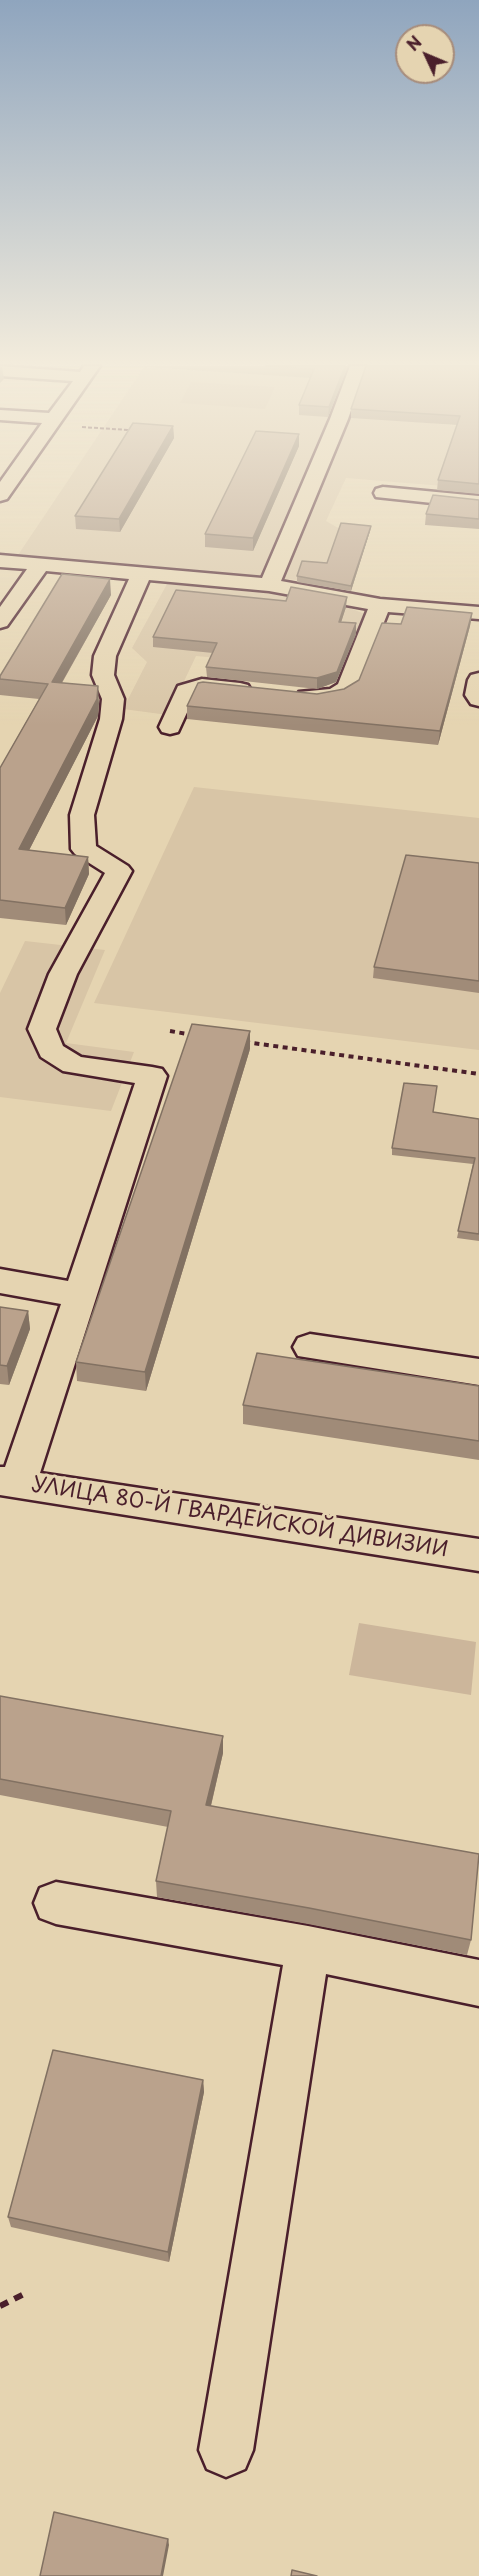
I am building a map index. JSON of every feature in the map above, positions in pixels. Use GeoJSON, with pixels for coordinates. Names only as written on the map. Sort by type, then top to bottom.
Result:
{"type":"FeatureCollection","features":[{"type":"Feature","properties":{"kind":"street"},"geometry":{"type":"LineString","coordinates":[[269,585],[311,486]]}},
{"type":"Feature","properties":{"kind":"street"},"geometry":{"type":"LineString","coordinates":[[382,493],[479,502]]}},
{"type":"Feature","properties":{"kind":"street"},"geometry":{"type":"LineString","coordinates":[[0,561],[269,585],[380,605],[479,613]]}},
{"type":"Feature","properties":{"kind":"street"},"geometry":{"type":"LineString","coordinates":[[0,622],[41,564]]}},
{"type":"Feature","properties":{"kind":"street"},"geometry":{"type":"LineString","coordinates":[[9,1482],[79,1295],[152,1076],[73,1065],[51,1051],[42,1029],[63,974],[119,871],[84,849],[82,815],[111,719],[113,699],[103,675],[105,656],[142,573]]}},
{"type":"Feature","properties":{"kind":"street"},"geometry":{"type":"LineString","coordinates":[[283,694],[317,698],[335,695],[348,688],[380,605]]}},
{"type":"Feature","properties":{"kind":"street"},"geometry":{"type":"LineString","coordinates":[[479,680],[476,695],[479,699]]}},
{"type":"Feature","properties":{"kind":"street"},"geometry":{"type":"LineString","coordinates":[[170,727],[186,692],[202,686],[260,692]]}},
{"type":"Feature","properties":{"kind":"street"},"geometry":{"type":"LineString","coordinates":[[0,1281],[79,1295]]}},
{"type":"Feature","properties":{"kind":"street"},"geometry":{"type":"LineString","coordinates":[[310,1347],[479,1372]]}},
{"type":"Feature","properties":{"kind":"street","name":"УЛИЦА 80-Й ГВАРДЕЙСКОЙ ДИВИЗИИ"},"geometry":{"type":"LineString","coordinates":[[9,1482],[479,1555]]}},
{"type":"Feature","properties":{"kind":"street"},"geometry":{"type":"LineString","coordinates":[[57,1904],[308,1948],[479,1983]]}},
{"type":"Feature","properties":{"kind":"street"},"geometry":{"type":"LineString","coordinates":[[226,2450],[308,1948]]}},
{"type":"Feature","properties":{"kind":"path"},"geometry":{"type":"LineString","coordinates":[[170,1031],[193,1035]]}},
{"type":"Feature","properties":{"kind":"path"},"geometry":{"type":"LineString","coordinates":[[241,1041],[479,1074]]}},
{"type":"Feature","properties":{"kind":"path"},"geometry":{"type":"LineString","coordinates":[[0,2306],[26,2293]]}},
{"type":"Feature","properties":{"kind":"shaded area"},"geometry":{"type":"Polygon","coordinates":[[[64,486],[342,486],[326,521],[340,529],[370,531],[353,585],[18,555],[64,486]]]}},
{"type":"Feature","properties":{"kind":"shaded area"},"geometry":{"type":"Polygon","coordinates":[[[445,486],[479,486],[479,489],[445,486]]]}},
{"type":"Feature","properties":{"kind":"shaded area"},"geometry":{"type":"Polygon","coordinates":[[[167,584],[328,599],[367,615],[346,669],[196,656],[168,715],[123,709],[147,662],[132,648],[167,584]]]}},
{"type":"Feature","properties":{"kind":"shaded area"},"geometry":{"type":"Polygon","coordinates":[[[194,787],[479,818],[479,1050],[94,1003],[194,787]]]}},
{"type":"Feature","properties":{"kind":"shaded area"},"geometry":{"type":"Polygon","coordinates":[[[25,941],[105,950],[66,1043],[134,1052],[111,1111],[0,1097],[0,993],[25,941]]]}},
{"type":"Feature","properties":{"kind":"shaded area"},"geometry":{"type":"Polygon","coordinates":[[[359,1623],[476,1642],[471,1695],[349,1675],[359,1623]]]}},
{"type":"Feature","properties":{"kind":"building"},"geometry":{"type":"Polygon","coordinates":[[[94,486],[138,486],[119,519],[75,516],[94,486]]]}},
{"type":"Feature","properties":{"kind":"building"},"geometry":{"type":"Polygon","coordinates":[[[229,486],[276,486],[253,538],[205,534],[229,486]]]}},
{"type":"Feature","properties":{"kind":"building"},"geometry":{"type":"Polygon","coordinates":[[[433,495],[479,500],[479,519],[426,514],[433,495]]]}},
{"type":"Feature","properties":{"kind":"building"},"geometry":{"type":"Polygon","coordinates":[[[341,523],[371,526],[351,586],[297,576],[302,561],[327,563],[341,523]]]}},
{"type":"Feature","properties":{"kind":"building"},"geometry":{"type":"Polygon","coordinates":[[[62,574],[110,579],[52,682],[98,686],[97,699],[19,849],[88,857],[65,908],[0,900],[0,768],[48,684],[0,679],[0,676],[62,574]]]}},
{"type":"Feature","properties":{"kind":"building"},"geometry":{"type":"Polygon","coordinates":[[[291,587],[347,597],[339,622],[356,623],[337,672],[317,678],[206,667],[217,643],[153,637],[176,590],[286,601],[291,587]]]}},
{"type":"Feature","properties":{"kind":"building"},"geometry":{"type":"Polygon","coordinates":[[[407,607],[472,613],[440,731],[187,706],[198,683],[203,682],[317,694],[344,689],[359,680],[382,623],[401,624],[407,607]]]}},
{"type":"Feature","properties":{"kind":"building"},"geometry":{"type":"Polygon","coordinates":[[[406,855],[479,863],[479,981],[374,967],[406,855]]]}},
{"type":"Feature","properties":{"kind":"building"},"geometry":{"type":"Polygon","coordinates":[[[192,1024],[250,1031],[145,1372],[76,1362],[192,1024]]]}},
{"type":"Feature","properties":{"kind":"building"},"geometry":{"type":"Polygon","coordinates":[[[404,1083],[437,1086],[433,1112],[479,1119],[479,1234],[458,1231],[475,1158],[392,1148],[404,1083]]]}},
{"type":"Feature","properties":{"kind":"building"},"geometry":{"type":"Polygon","coordinates":[[[0,1307],[28,1311],[7,1366],[0,1365],[0,1307]]]}},
{"type":"Feature","properties":{"kind":"building"},"geometry":{"type":"Polygon","coordinates":[[[257,1353],[479,1386],[479,1441],[243,1405],[257,1353]]]}},
{"type":"Feature","properties":{"kind":"building"},"geometry":{"type":"Polygon","coordinates":[[[0,1696],[223,1736],[206,1805],[479,1854],[471,1940],[156,1881],[171,1811],[0,1779],[0,1696]]]}},
{"type":"Feature","properties":{"kind":"building"},"geometry":{"type":"Polygon","coordinates":[[[53,2050],[203,2080],[168,2252],[8,2217],[53,2050]]]}},
{"type":"Feature","properties":{"kind":"building"},"geometry":{"type":"Polygon","coordinates":[[[54,2512],[168,2539],[161,2576],[40,2576],[54,2512]]]}},
{"type":"Feature","properties":{"kind":"building"},"geometry":{"type":"Polygon","coordinates":[[[292,2570],[317,2576],[291,2576],[292,2570]]]}}]}
